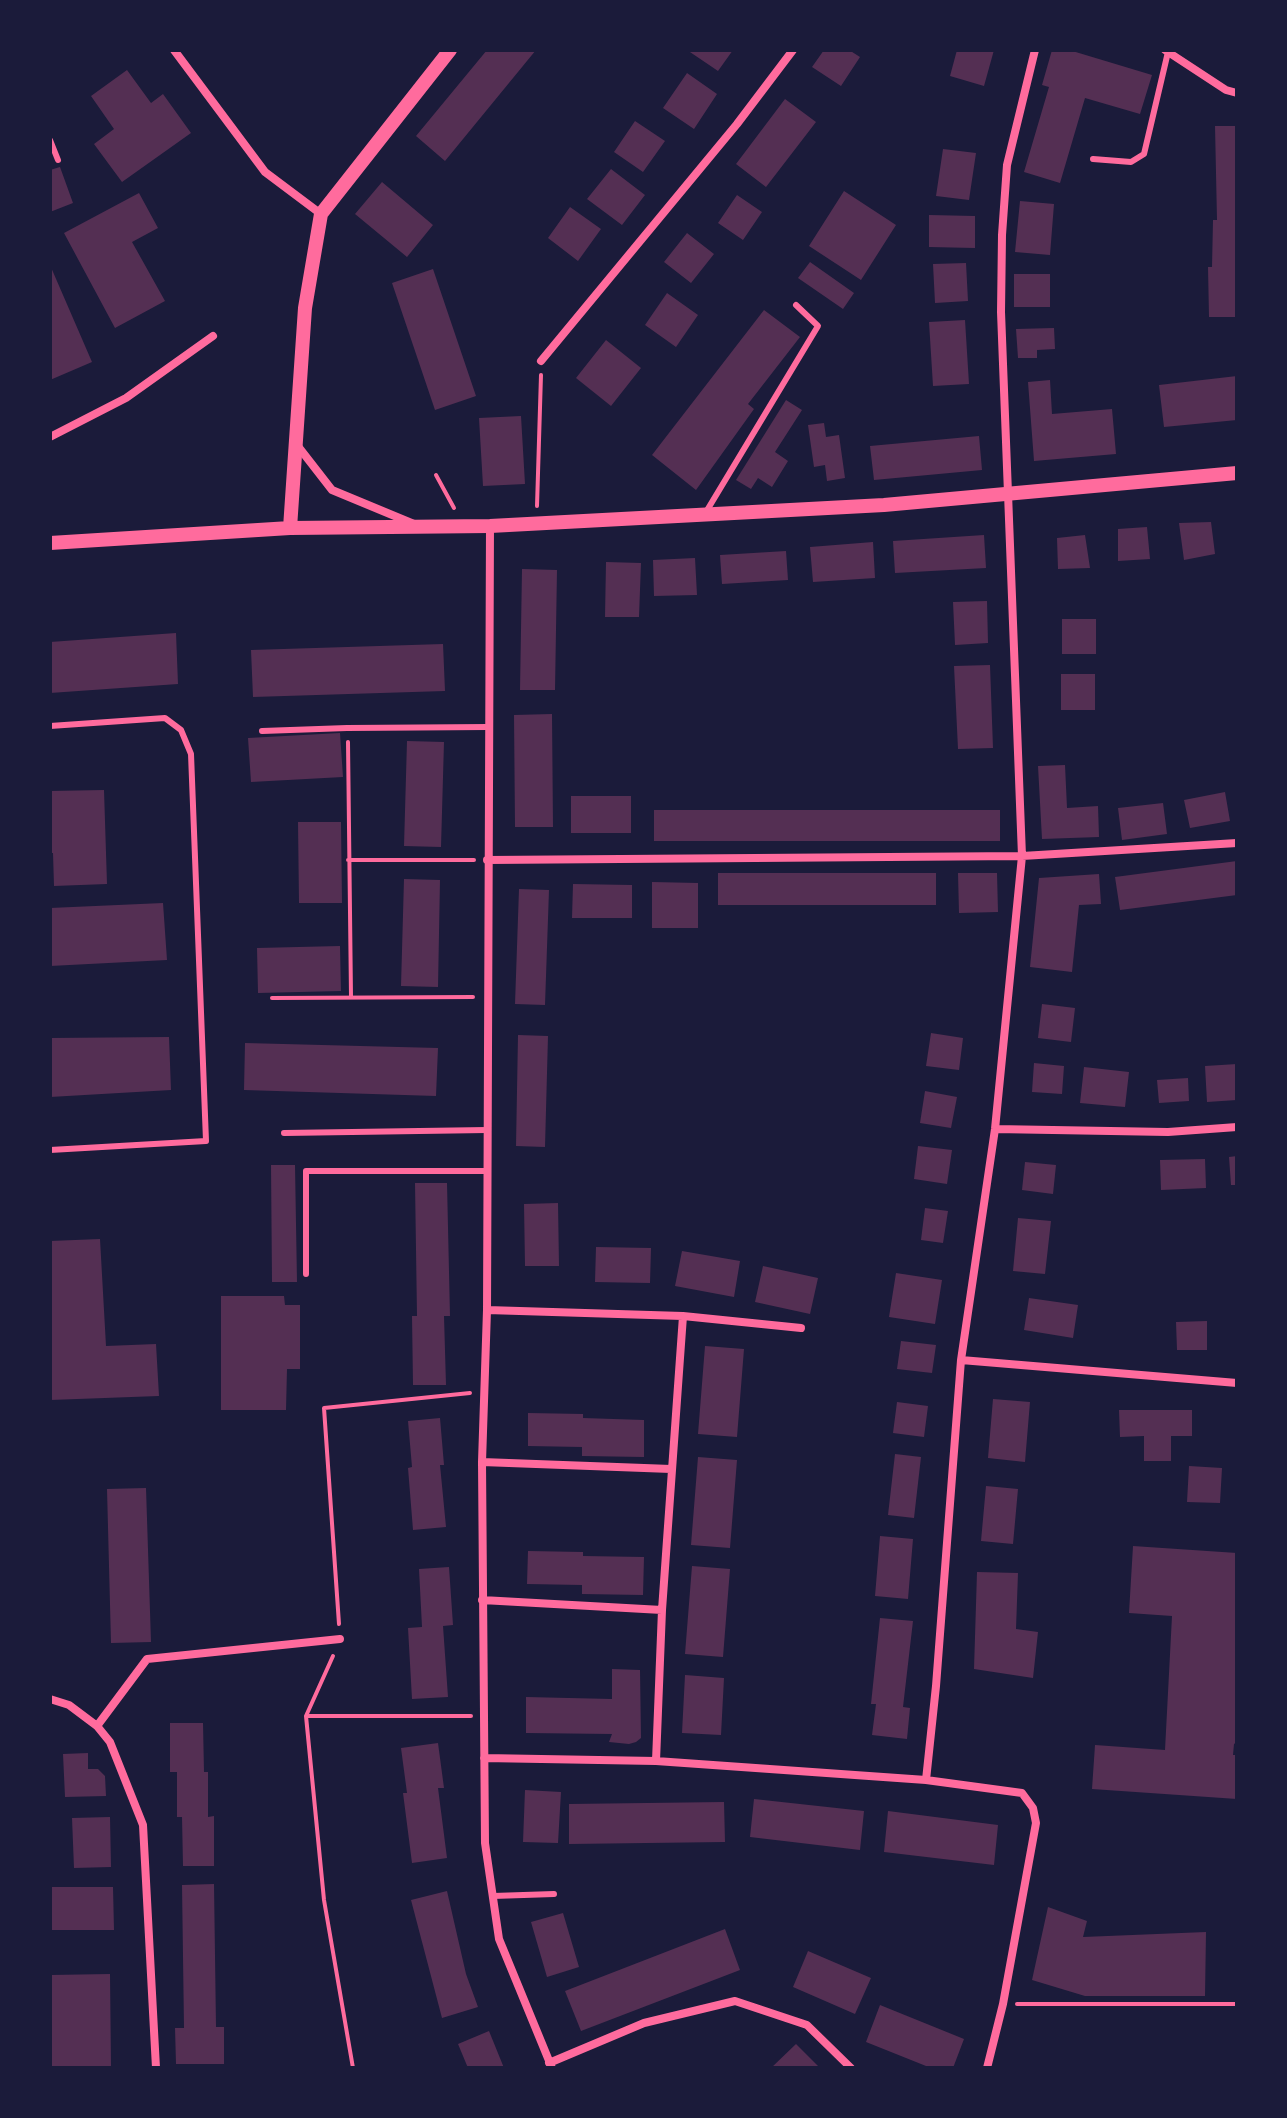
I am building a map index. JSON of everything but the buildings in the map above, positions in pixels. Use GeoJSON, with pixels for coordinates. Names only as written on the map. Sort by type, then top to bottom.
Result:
{"type":"FeatureCollection","features":[{"type":"Feature","properties":{"kind":"street"},"geometry":{"type":"LineString","coordinates":[[174,50],[265,172],[321,214]]}},
{"type":"Feature","properties":{"kind":"street"},"geometry":{"type":"LineString","coordinates":[[290,528],[305,308],[321,214],[450,50]]}},
{"type":"Feature","properties":{"kind":"street"},"geometry":{"type":"LineString","coordinates":[[541,361],[737,124],[793,50]]}},
{"type":"Feature","properties":{"kind":"street"},"geometry":{"type":"LineString","coordinates":[[926,1780],[961,1360],[995,1129],[1022,856],[1001,312],[1002,235],[1007,165],[1035,50]]}},
{"type":"Feature","properties":{"kind":"street"},"geometry":{"type":"LineString","coordinates":[[1166,51],[1226,90],[1237,93]]}},
{"type":"Feature","properties":{"kind":"street"},"geometry":{"type":"LineString","coordinates":[[50,437],[126,398],[213,336]]}},
{"type":"Feature","properties":{"kind":"street"},"geometry":{"type":"LineString","coordinates":[[295,443],[332,490],[419,526]]}},
{"type":"Feature","properties":{"kind":"street"},"geometry":{"type":"LineString","coordinates":[[50,543],[290,528],[490,526],[884,505],[1237,473]]}},
{"type":"Feature","properties":{"kind":"street"},"geometry":{"type":"LineString","coordinates":[[490,526],[487,1310],[482,1600],[485,1843],[499,1939],[550,2066],[644,2023],[735,2001],[807,2025],[851,2068]]}},
{"type":"Feature","properties":{"kind":"street"},"geometry":{"type":"LineString","coordinates":[[487,860],[1022,856],[1237,843]]}},
{"type":"Feature","properties":{"kind":"street"},"geometry":{"type":"LineString","coordinates":[[995,1129],[1168,1132],[1237,1127]]}},
{"type":"Feature","properties":{"kind":"street"},"geometry":{"type":"LineString","coordinates":[[487,1310],[683,1316],[801,1328]]}},
{"type":"Feature","properties":{"kind":"street"},"geometry":{"type":"LineString","coordinates":[[656,1761],[662,1610],[683,1316]]}},
{"type":"Feature","properties":{"kind":"street"},"geometry":{"type":"LineString","coordinates":[[961,1360],[1237,1383]]}},
{"type":"Feature","properties":{"kind":"street"},"geometry":{"type":"LineString","coordinates":[[482,1462],[671,1469]]}},
{"type":"Feature","properties":{"kind":"street"},"geometry":{"type":"LineString","coordinates":[[482,1600],[662,1610]]}},
{"type":"Feature","properties":{"kind":"street"},"geometry":{"type":"LineString","coordinates":[[97,1726],[147,1659],[340,1639]]}},
{"type":"Feature","properties":{"kind":"street"},"geometry":{"type":"LineString","coordinates":[[50,1699],[69,1705],[97,1726],[110,1742],[143,1825],[156,2068]]}},
{"type":"Feature","properties":{"kind":"street"},"geometry":{"type":"LineString","coordinates":[[484,1758],[656,1761],[926,1780],[1022,1793],[1033,1808],[1036,1823],[1003,2004],[987,2068]]}},
{"type":"Feature","properties":{"kind":"lane"},"geometry":{"type":"LineString","coordinates":[[1093,159],[1131,162],[1144,154],[1166,51]]}},
{"type":"Feature","properties":{"kind":"lane"},"geometry":{"type":"LineString","coordinates":[[50,140],[58,160]]}},
{"type":"Feature","properties":{"kind":"lane"},"geometry":{"type":"LineString","coordinates":[[704,515],[818,326],[796,305]]}},
{"type":"Feature","properties":{"kind":"lane"},"geometry":{"type":"LineString","coordinates":[[50,726],[165,718],[181,730],[191,754],[206,1141],[50,1150]]}},
{"type":"Feature","properties":{"kind":"lane"},"geometry":{"type":"LineString","coordinates":[[262,731],[488,727]]}},
{"type":"Feature","properties":{"kind":"lane"},"geometry":{"type":"LineString","coordinates":[[284,1133],[487,1130]]}},
{"type":"Feature","properties":{"kind":"lane"},"geometry":{"type":"LineString","coordinates":[[306,1274],[306,1171],[488,1171]]}},
{"type":"Feature","properties":{"kind":"lane"},"geometry":{"type":"LineString","coordinates":[[493,1896],[554,1894]]}},
{"type":"Feature","properties":{"kind":"path"},"geometry":{"type":"LineString","coordinates":[[536,524],[541,361]]}},
{"type":"Feature","properties":{"kind":"path"},"geometry":{"type":"LineString","coordinates":[[436,475],[454,506]]}},
{"type":"Feature","properties":{"kind":"path"},"geometry":{"type":"LineString","coordinates":[[347,728],[351,997]]}},
{"type":"Feature","properties":{"kind":"path"},"geometry":{"type":"LineString","coordinates":[[348,860],[487,860]]}},
{"type":"Feature","properties":{"kind":"path"},"geometry":{"type":"LineString","coordinates":[[272,998],[487,998]]}},
{"type":"Feature","properties":{"kind":"path"},"geometry":{"type":"LineString","coordinates":[[353,2068],[324,1900],[306,1716],[340,1639],[324,1408],[484,1392]]}},
{"type":"Feature","properties":{"kind":"path"},"geometry":{"type":"LineString","coordinates":[[306,1716],[485,1716]]}},
{"type":"Feature","properties":{"kind":"path"},"geometry":{"type":"LineString","coordinates":[[1003,2004],[1237,2004]]}}]}
